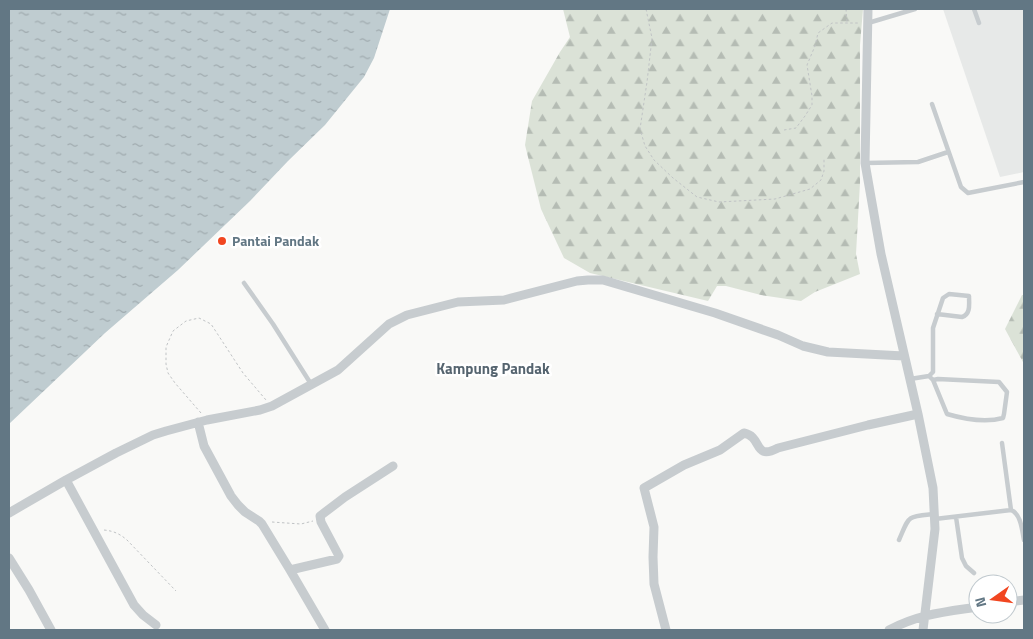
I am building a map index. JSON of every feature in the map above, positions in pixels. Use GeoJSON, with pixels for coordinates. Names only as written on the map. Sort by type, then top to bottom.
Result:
{"type":"FeatureCollection","features":[{"type":"Feature","properties":{"kind":"street"},"geometry":{"type":"LineString","coordinates":[[868,9],[865,163],[881,254],[933,488],[935,529],[923,630]]}},
{"type":"Feature","properties":{"kind":"street"},"geometry":{"type":"LineString","coordinates":[[9,513],[66,480],[153,435],[203,421],[272,406],[338,370],[389,324],[407,315],[458,302],[504,300],[577,281],[604,280],[715,313],[778,335],[802,346],[828,352],[904,356]]}},
{"type":"Feature","properties":{"kind":"street"},"geometry":{"type":"LineString","coordinates":[[666,630],[654,584],[652,557],[654,527],[644,488],[684,464],[720,450],[744,433],[752,436],[761,450],[769,453],[778,448],[918,414]]}},
{"type":"Feature","properties":{"kind":"street"},"geometry":{"type":"LineString","coordinates":[[203,421],[204,446],[231,496],[245,512],[259,521],[325,630]]}},
{"type":"Feature","properties":{"kind":"street"},"geometry":{"type":"LineString","coordinates":[[290,570],[337,559],[339,556],[321,522],[320,516],[345,496],[393,466]]}},
{"type":"Feature","properties":{"kind":"street"},"geometry":{"type":"LineString","coordinates":[[66,480],[134,605],[156,625]]}},
{"type":"Feature","properties":{"kind":"street"},"geometry":{"type":"LineString","coordinates":[[9,558],[30,590],[51,630]]}},
{"type":"Feature","properties":{"kind":"street"},"geometry":{"type":"LineString","coordinates":[[889,630],[925,615],[968,609]]}},
{"type":"Feature","properties":{"kind":"lane"},"geometry":{"type":"LineString","coordinates":[[867,23],[915,9]]}},
{"type":"Feature","properties":{"kind":"lane"},"geometry":{"type":"LineString","coordinates":[[974,9],[979,23]]}},
{"type":"Feature","properties":{"kind":"lane"},"geometry":{"type":"LineString","coordinates":[[932,104],[961,187],[968,193],[1024,182]]}},
{"type":"Feature","properties":{"kind":"lane"},"geometry":{"type":"LineString","coordinates":[[865,163],[918,162],[948,152]]}},
{"type":"Feature","properties":{"kind":"lane"},"geometry":{"type":"LineString","coordinates":[[244,283],[273,324],[311,384]]}},
{"type":"Feature","properties":{"kind":"lane"},"geometry":{"type":"LineString","coordinates":[[910,379],[931,378],[999,382],[1007,392],[1003,418],[984,420],[962,418],[947,414],[931,378],[933,372],[933,328],[937,314],[942,298],[949,294],[968,296],[969,312],[966,316],[937,314]]}},
{"type":"Feature","properties":{"kind":"lane"},"geometry":{"type":"LineString","coordinates":[[1002,444],[1011,510]]}},
{"type":"Feature","properties":{"kind":"lane"},"geometry":{"type":"LineString","coordinates":[[899,540],[908,518],[913,516],[956,518],[1011,510],[1018,516],[1024,540]]}},
{"type":"Feature","properties":{"kind":"lane"},"geometry":{"type":"LineString","coordinates":[[956,518],[962,558],[966,566],[974,573]]}},
{"type":"Feature","properties":{"kind":"path"},"geometry":{"type":"LineString","coordinates":[[646,9],[652,38],[640,129],[644,146],[654,160],[673,178],[697,197],[719,202],[775,198],[810,189],[821,180],[824,170],[824,159]]}},
{"type":"Feature","properties":{"kind":"path"},"geometry":{"type":"LineString","coordinates":[[846,9],[847,22]]}},
{"type":"Feature","properties":{"kind":"path"},"geometry":{"type":"LineString","coordinates":[[784,130],[796,128],[812,105],[807,65],[818,33],[832,23],[867,23]]}},
{"type":"Feature","properties":{"kind":"path"},"geometry":{"type":"LineString","coordinates":[[203,421],[192,401],[168,373],[166,364],[166,347],[172,331],[186,321],[199,318],[211,324],[244,374],[272,406]]}},
{"type":"Feature","properties":{"kind":"path"},"geometry":{"type":"LineString","coordinates":[[259,521],[300,524],[311,522],[320,516]]}},
{"type":"Feature","properties":{"kind":"path"},"geometry":{"type":"LineString","coordinates":[[93,531],[114,531],[120,534],[176,591]]}},
{"type":"Feature","properties":{"kind":"shaded area"},"geometry":{"type":"Polygon","coordinates":[[[943,9],[1024,9],[1024,172],[1000,177],[943,9]]]}},
{"type":"Feature","properties":{"kind":"green space"},"geometry":{"type":"Polygon","coordinates":[[[563,9],[863,9],[860,45],[860,183],[856,254],[860,274],[815,292],[801,301],[761,295],[726,286],[717,286],[708,301],[590,273],[564,258],[541,209],[525,145],[532,101],[570,37],[563,9]]]}},
{"type":"Feature","properties":{"kind":"green space"},"geometry":{"type":"Polygon","coordinates":[[[1022,295],[1024,295],[1024,364],[1005,329],[1022,295]]]}},
{"type":"Feature","properties":{"kind":"water"},"geometry":{"type":"Polygon","coordinates":[[[9,9],[390,9],[374,58],[364,77],[325,125],[178,270],[105,333],[9,424],[9,9]]]}},
{"type":"Feature","properties":{"kind":"place","name":"Pantai Pandak"},"geometry":{"type":"Point","coordinates":[222,241]}},
{"type":"Feature","properties":{"kind":"district","name":"Kampung Pandak"},"geometry":{"type":"Point","coordinates":[493,369]}}]}
